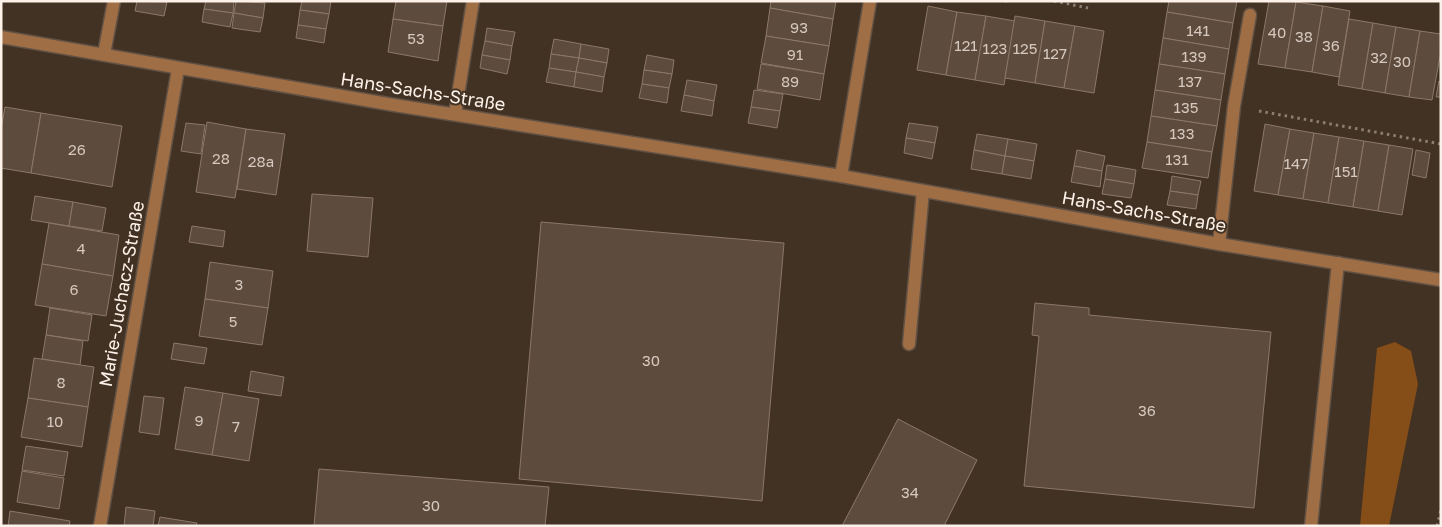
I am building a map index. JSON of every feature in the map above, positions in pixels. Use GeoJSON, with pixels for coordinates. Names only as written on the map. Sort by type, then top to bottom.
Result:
{"type":"FeatureCollection","features":[{"type":"Feature","properties":{"kind":"street"},"geometry":{"type":"LineString","coordinates":[[104,54],[114,1]]}},
{"type":"Feature","properties":{"kind":"street"},"geometry":{"type":"LineString","coordinates":[[455,114],[473,1]]}},
{"type":"Feature","properties":{"kind":"street"},"geometry":{"type":"LineString","coordinates":[[841,176],[870,1]]}},
{"type":"Feature","properties":{"kind":"street"},"geometry":{"type":"LineString","coordinates":[[1219,244],[1234,106],[1250,15]]}},
{"type":"Feature","properties":{"kind":"street","name":"Hans-Sachs-Straße"},"geometry":{"type":"LineString","coordinates":[[1,37],[104,54],[178,69],[841,176],[1219,244],[1441,280]]}},
{"type":"Feature","properties":{"kind":"street","name":"Marie-Juchacz-Straße"},"geometry":{"type":"LineString","coordinates":[[100,526],[178,69]]}},
{"type":"Feature","properties":{"kind":"street"},"geometry":{"type":"LineString","coordinates":[[908,344],[923,191]]}},
{"type":"Feature","properties":{"kind":"street"},"geometry":{"type":"LineString","coordinates":[[1310,526],[1338,263]]}},
{"type":"Feature","properties":{"kind":"path"},"geometry":{"type":"LineString","coordinates":[[1054,1],[1088,8]]}},
{"type":"Feature","properties":{"kind":"path"},"geometry":{"type":"LineString","coordinates":[[1234,106],[1441,144]]}},
{"type":"Feature","properties":{"kind":"path"},"geometry":{"type":"LineString","coordinates":[[1436,526],[1441,510]]}},
{"type":"Feature","properties":{"kind":"shaded area"},"geometry":{"type":"Polygon","coordinates":[[[1395,342],[1411,351],[1418,384],[1389,526],[1360,526],[1377,348],[1395,342]]]}},
{"type":"Feature","properties":{"kind":"building"},"geometry":{"type":"Polygon","coordinates":[[[137,1],[167,2],[164,16],[135,11],[137,1]]]}},
{"type":"Feature","properties":{"kind":"building"},"geometry":{"type":"Polygon","coordinates":[[[206,1],[234,1],[233,13],[204,9],[206,1]]]}},
{"type":"Feature","properties":{"kind":"building"},"geometry":{"type":"Polygon","coordinates":[[[236,1],[265,3],[263,18],[234,13],[236,1]]]}},
{"type":"Feature","properties":{"kind":"building"},"geometry":{"type":"Polygon","coordinates":[[[302,1],[331,1],[329,14],[300,10],[302,1]]]}},
{"type":"Feature","properties":{"kind":"building"},"geometry":{"type":"Polygon","coordinates":[[[396,1],[447,1],[443,26],[393,19],[396,1]]]}},
{"type":"Feature","properties":{"kind":"building"},"geometry":{"type":"Polygon","coordinates":[[[771,1],[836,1],[833,19],[770,8],[771,1]]]}},
{"type":"Feature","properties":{"kind":"building"},"geometry":{"type":"Polygon","coordinates":[[[1169,1],[1237,1],[1233,23],[1167,12],[1169,1]]]}},
{"type":"Feature","properties":{"kind":"building"},"geometry":{"type":"Polygon","coordinates":[[[1269,1],[1296,2],[1285,68],[1258,64],[1269,1]]]}},
{"type":"Feature","properties":{"kind":"building"},"geometry":{"type":"Polygon","coordinates":[[[1296,2],[1323,6],[1312,72],[1285,68],[1296,2]]]}},
{"type":"Feature","properties":{"kind":"building"},"geometry":{"type":"Polygon","coordinates":[[[928,6],[957,12],[946,75],[917,70],[928,6]]]}},
{"type":"Feature","properties":{"kind":"building"},"geometry":{"type":"Polygon","coordinates":[[[1323,6],[1350,11],[1339,77],[1312,72],[1323,6]]]}},
{"type":"Feature","properties":{"kind":"building"},"geometry":{"type":"Polygon","coordinates":[[[770,8],[833,19],[829,46],[766,36],[770,8]]]}},
{"type":"Feature","properties":{"kind":"building"},"geometry":{"type":"Polygon","coordinates":[[[204,9],[233,13],[230,27],[202,22],[204,9]]]}},
{"type":"Feature","properties":{"kind":"building"},"geometry":{"type":"Polygon","coordinates":[[[300,10],[329,14],[326,29],[298,25],[300,10]]]}},
{"type":"Feature","properties":{"kind":"building"},"geometry":{"type":"Polygon","coordinates":[[[957,12],[986,16],[975,80],[946,75],[957,12]]]}},
{"type":"Feature","properties":{"kind":"building"},"geometry":{"type":"Polygon","coordinates":[[[1167,12],[1233,23],[1229,49],[1163,38],[1167,12]]]}},
{"type":"Feature","properties":{"kind":"building"},"geometry":{"type":"Polygon","coordinates":[[[234,13],[263,18],[260,32],[232,28],[234,13]]]}},
{"type":"Feature","properties":{"kind":"building"},"geometry":{"type":"Polygon","coordinates":[[[986,16],[1015,21],[1004,85],[975,80],[986,16]]]}},
{"type":"Feature","properties":{"kind":"building"},"geometry":{"type":"Polygon","coordinates":[[[1015,16],[1045,21],[1035,83],[1005,78],[1015,16]]]}},
{"type":"Feature","properties":{"kind":"building"},"geometry":{"type":"Polygon","coordinates":[[[393,19],[443,26],[438,61],[388,52],[393,19]]]}},
{"type":"Feature","properties":{"kind":"building"},"geometry":{"type":"Polygon","coordinates":[[[1349,19],[1373,23],[1362,89],[1338,85],[1349,19]]]}},
{"type":"Feature","properties":{"kind":"building"},"geometry":{"type":"Polygon","coordinates":[[[1045,21],[1075,26],[1064,88],[1035,83],[1045,21]]]}},
{"type":"Feature","properties":{"kind":"building"},"geometry":{"type":"Polygon","coordinates":[[[1373,23],[1396,27],[1385,93],[1362,89],[1373,23]]]}},
{"type":"Feature","properties":{"kind":"building"},"geometry":{"type":"Polygon","coordinates":[[[298,25],[326,29],[324,43],[296,38],[298,25]]]}},
{"type":"Feature","properties":{"kind":"building"},"geometry":{"type":"Polygon","coordinates":[[[1075,26],[1104,31],[1094,93],[1064,88],[1075,26]]]}},
{"type":"Feature","properties":{"kind":"building"},"geometry":{"type":"Polygon","coordinates":[[[1396,27],[1420,31],[1409,97],[1385,93],[1396,27]]]}},
{"type":"Feature","properties":{"kind":"building"},"geometry":{"type":"Polygon","coordinates":[[[487,28],[515,32],[512,46],[485,41],[487,28]]]}},
{"type":"Feature","properties":{"kind":"building"},"geometry":{"type":"Polygon","coordinates":[[[1420,31],[1441,34],[1441,51],[1432,100],[1409,97],[1420,31]]]}},
{"type":"Feature","properties":{"kind":"building"},"geometry":{"type":"Polygon","coordinates":[[[766,36],[829,46],[824,74],[761,63],[766,36]]]}},
{"type":"Feature","properties":{"kind":"building"},"geometry":{"type":"Polygon","coordinates":[[[1163,38],[1229,49],[1225,74],[1159,64],[1163,38]]]}},
{"type":"Feature","properties":{"kind":"building"},"geometry":{"type":"Polygon","coordinates":[[[554,39],[581,44],[579,58],[551,54],[554,39]]]}},
{"type":"Feature","properties":{"kind":"building"},"geometry":{"type":"Polygon","coordinates":[[[485,41],[512,46],[510,60],[482,55],[485,41]]]}},
{"type":"Feature","properties":{"kind":"building"},"geometry":{"type":"Polygon","coordinates":[[[581,44],[609,49],[607,63],[579,58],[581,44]]]}},
{"type":"Feature","properties":{"kind":"building"},"geometry":{"type":"Polygon","coordinates":[[[551,54],[579,58],[576,72],[549,68],[551,54]]]}},
{"type":"Feature","properties":{"kind":"building"},"geometry":{"type":"Polygon","coordinates":[[[482,55],[510,60],[507,74],[480,68],[482,55]]]}},
{"type":"Feature","properties":{"kind":"building"},"geometry":{"type":"Polygon","coordinates":[[[647,55],[674,60],[672,74],[644,70],[647,55]]]}},
{"type":"Feature","properties":{"kind":"building"},"geometry":{"type":"Polygon","coordinates":[[[579,58],[607,63],[604,77],[576,72],[579,58]]]}},
{"type":"Feature","properties":{"kind":"building"},"geometry":{"type":"Polygon","coordinates":[[[761,64],[824,74],[820,100],[757,89],[761,64]]]}},
{"type":"Feature","properties":{"kind":"building"},"geometry":{"type":"Polygon","coordinates":[[[1159,64],[1225,74],[1221,100],[1155,90],[1159,64]]]}},
{"type":"Feature","properties":{"kind":"building"},"geometry":{"type":"Polygon","coordinates":[[[549,68],[576,72],[574,87],[546,82],[549,68]]]}},
{"type":"Feature","properties":{"kind":"building"},"geometry":{"type":"Polygon","coordinates":[[[644,70],[672,74],[669,88],[642,84],[644,70]]]}},
{"type":"Feature","properties":{"kind":"building"},"geometry":{"type":"Polygon","coordinates":[[[576,72],[604,77],[602,92],[574,87],[576,72]]]}},
{"type":"Feature","properties":{"kind":"building"},"geometry":{"type":"Polygon","coordinates":[[[687,80],[717,85],[714,101],[684,95],[687,80]]]}},
{"type":"Feature","properties":{"kind":"building"},"geometry":{"type":"Polygon","coordinates":[[[1439,81],[1441,82],[1441,97],[1436,97],[1439,81]]]}},
{"type":"Feature","properties":{"kind":"building"},"geometry":{"type":"Polygon","coordinates":[[[642,84],[669,88],[667,103],[639,98],[642,84]]]}},
{"type":"Feature","properties":{"kind":"building"},"geometry":{"type":"Polygon","coordinates":[[[754,90],[783,94],[780,111],[751,107],[754,90]]]}},
{"type":"Feature","properties":{"kind":"building"},"geometry":{"type":"Polygon","coordinates":[[[1155,90],[1221,100],[1217,126],[1151,116],[1155,90]]]}},
{"type":"Feature","properties":{"kind":"building"},"geometry":{"type":"Polygon","coordinates":[[[684,95],[714,101],[712,116],[681,111],[684,95]]]}},
{"type":"Feature","properties":{"kind":"building"},"geometry":{"type":"Polygon","coordinates":[[[5,107],[41,113],[31,173],[1,168],[1,129],[5,107]]]}},
{"type":"Feature","properties":{"kind":"building"},"geometry":{"type":"Polygon","coordinates":[[[751,107],[780,111],[777,128],[748,123],[751,107]]]}},
{"type":"Feature","properties":{"kind":"building"},"geometry":{"type":"Polygon","coordinates":[[[41,113],[122,126],[112,187],[31,173],[41,113]]]}},
{"type":"Feature","properties":{"kind":"building"},"geometry":{"type":"Polygon","coordinates":[[[1151,116],[1217,126],[1212,152],[1147,142],[1151,116]]]}},
{"type":"Feature","properties":{"kind":"building"},"geometry":{"type":"Polygon","coordinates":[[[207,122],[246,129],[235,198],[196,192],[207,122]]]}},
{"type":"Feature","properties":{"kind":"building"},"geometry":{"type":"Polygon","coordinates":[[[186,123],[205,125],[201,154],[181,151],[186,123]]]}},
{"type":"Feature","properties":{"kind":"building"},"geometry":{"type":"Polygon","coordinates":[[[909,123],[938,127],[935,143],[906,138],[909,123]]]}},
{"type":"Feature","properties":{"kind":"building"},"geometry":{"type":"Polygon","coordinates":[[[1265,124],[1290,129],[1278,195],[1254,191],[1265,124]]]}},
{"type":"Feature","properties":{"kind":"building"},"geometry":{"type":"Polygon","coordinates":[[[246,129],[285,134],[276,195],[237,189],[246,129]]]}},
{"type":"Feature","properties":{"kind":"building"},"geometry":{"type":"Polygon","coordinates":[[[1290,129],[1314,133],[1303,199],[1278,195],[1290,129]]]}},
{"type":"Feature","properties":{"kind":"building"},"geometry":{"type":"Polygon","coordinates":[[[1314,133],[1339,137],[1328,203],[1303,199],[1314,133]]]}},
{"type":"Feature","properties":{"kind":"building"},"geometry":{"type":"Polygon","coordinates":[[[977,134],[1008,139],[1005,156],[974,150],[977,134]]]}},
{"type":"Feature","properties":{"kind":"building"},"geometry":{"type":"Polygon","coordinates":[[[1339,137],[1364,141],[1353,207],[1328,203],[1339,137]]]}},
{"type":"Feature","properties":{"kind":"building"},"geometry":{"type":"Polygon","coordinates":[[[906,138],[935,143],[932,159],[904,153],[906,138]]]}},
{"type":"Feature","properties":{"kind":"building"},"geometry":{"type":"Polygon","coordinates":[[[1008,139],[1037,144],[1034,161],[1005,156],[1008,139]]]}},
{"type":"Feature","properties":{"kind":"building"},"geometry":{"type":"Polygon","coordinates":[[[1364,141],[1389,145],[1378,211],[1353,207],[1364,141]]]}},
{"type":"Feature","properties":{"kind":"building"},"geometry":{"type":"Polygon","coordinates":[[[1147,142],[1212,152],[1208,178],[1142,168],[1147,142]]]}},
{"type":"Feature","properties":{"kind":"building"},"geometry":{"type":"Polygon","coordinates":[[[1389,145],[1413,149],[1402,215],[1378,211],[1389,145]]]}},
{"type":"Feature","properties":{"kind":"building"},"geometry":{"type":"Polygon","coordinates":[[[974,150],[1005,156],[1002,174],[971,169],[974,150]]]}},
{"type":"Feature","properties":{"kind":"building"},"geometry":{"type":"Polygon","coordinates":[[[1077,150],[1105,156],[1102,171],[1074,166],[1077,150]]]}},
{"type":"Feature","properties":{"kind":"building"},"geometry":{"type":"Polygon","coordinates":[[[1416,150],[1430,153],[1426,178],[1412,175],[1416,150]]]}},
{"type":"Feature","properties":{"kind":"building"},"geometry":{"type":"Polygon","coordinates":[[[1005,156],[1034,161],[1031,179],[1002,174],[1005,156]]]}},
{"type":"Feature","properties":{"kind":"building"},"geometry":{"type":"Polygon","coordinates":[[[1107,165],[1136,170],[1134,184],[1105,179],[1107,165]]]}},
{"type":"Feature","properties":{"kind":"building"},"geometry":{"type":"Polygon","coordinates":[[[1074,166],[1102,171],[1100,187],[1071,182],[1074,166]]]}},
{"type":"Feature","properties":{"kind":"building"},"geometry":{"type":"Polygon","coordinates":[[[1172,176],[1201,181],[1198,195],[1170,191],[1172,176]]]}},
{"type":"Feature","properties":{"kind":"building"},"geometry":{"type":"Polygon","coordinates":[[[1105,179],[1134,184],[1131,198],[1102,194],[1105,179]]]}},
{"type":"Feature","properties":{"kind":"building"},"geometry":{"type":"Polygon","coordinates":[[[1170,191],[1198,195],[1196,209],[1167,205],[1170,191]]]}},
{"type":"Feature","properties":{"kind":"building"},"geometry":{"type":"Polygon","coordinates":[[[312,194],[373,198],[368,257],[307,251],[312,194]]]}},
{"type":"Feature","properties":{"kind":"building"},"geometry":{"type":"Polygon","coordinates":[[[35,196],[73,202],[69,226],[31,220],[35,196]]]}},
{"type":"Feature","properties":{"kind":"building"},"geometry":{"type":"Polygon","coordinates":[[[73,202],[106,208],[102,231],[69,226],[73,202]]]}},
{"type":"Feature","properties":{"kind":"building"},"geometry":{"type":"Polygon","coordinates":[[[541,222],[784,243],[762,501],[519,479],[541,222]]]}},
{"type":"Feature","properties":{"kind":"building"},"geometry":{"type":"Polygon","coordinates":[[[49,223],[119,235],[113,276],[42,264],[49,223]]]}},
{"type":"Feature","properties":{"kind":"building"},"geometry":{"type":"Polygon","coordinates":[[[192,226],[225,231],[223,247],[189,242],[192,226]]]}},
{"type":"Feature","properties":{"kind":"building"},"geometry":{"type":"Polygon","coordinates":[[[210,262],[273,271],[268,308],[205,299],[210,262]]]}},
{"type":"Feature","properties":{"kind":"building"},"geometry":{"type":"Polygon","coordinates":[[[42,264],[113,276],[106,316],[35,305],[42,264]]]}},
{"type":"Feature","properties":{"kind":"building"},"geometry":{"type":"Polygon","coordinates":[[[205,299],[268,308],[262,345],[199,336],[205,299]]]}},
{"type":"Feature","properties":{"kind":"building"},"geometry":{"type":"Polygon","coordinates":[[[1035,303],[1089,308],[1089,315],[1271,332],[1254,508],[1024,486],[1039,336],[1032,335],[1035,303]]]}},
{"type":"Feature","properties":{"kind":"building"},"geometry":{"type":"Polygon","coordinates":[[[50,308],[92,315],[88,341],[46,335],[50,308]]]}},
{"type":"Feature","properties":{"kind":"building"},"geometry":{"type":"Polygon","coordinates":[[[46,335],[83,341],[80,365],[42,359],[46,335]]]}},
{"type":"Feature","properties":{"kind":"building"},"geometry":{"type":"Polygon","coordinates":[[[174,343],[207,348],[204,364],[171,359],[174,343]]]}},
{"type":"Feature","properties":{"kind":"building"},"geometry":{"type":"Polygon","coordinates":[[[34,358],[94,367],[88,407],[28,398],[34,358]]]}},
{"type":"Feature","properties":{"kind":"building"},"geometry":{"type":"Polygon","coordinates":[[[251,371],[284,377],[281,396],[248,391],[251,371]]]}},
{"type":"Feature","properties":{"kind":"building"},"geometry":{"type":"Polygon","coordinates":[[[185,387],[223,393],[212,455],[175,449],[185,387]]]}},
{"type":"Feature","properties":{"kind":"building"},"geometry":{"type":"Polygon","coordinates":[[[223,393],[259,399],[249,461],[212,455],[223,393]]]}},
{"type":"Feature","properties":{"kind":"building"},"geometry":{"type":"Polygon","coordinates":[[[144,396],[164,398],[159,435],[139,432],[144,396]]]}},
{"type":"Feature","properties":{"kind":"building"},"geometry":{"type":"Polygon","coordinates":[[[28,398],[88,407],[82,447],[21,437],[28,398]]]}},
{"type":"Feature","properties":{"kind":"building"},"geometry":{"type":"Polygon","coordinates":[[[898,419],[977,460],[944,526],[842,526],[898,419]]]}},
{"type":"Feature","properties":{"kind":"building"},"geometry":{"type":"Polygon","coordinates":[[[26,446],[68,452],[64,476],[22,470],[26,446]]]}},
{"type":"Feature","properties":{"kind":"building"},"geometry":{"type":"Polygon","coordinates":[[[319,469],[549,487],[545,526],[314,526],[319,469]]]}},
{"type":"Feature","properties":{"kind":"building"},"geometry":{"type":"Polygon","coordinates":[[[22,471],[64,478],[59,509],[17,502],[22,471]]]}},
{"type":"Feature","properties":{"kind":"building"},"geometry":{"type":"Polygon","coordinates":[[[126,507],[155,511],[153,526],[124,526],[126,507]]]}},
{"type":"Feature","properties":{"kind":"building"},"geometry":{"type":"Polygon","coordinates":[[[10,511],[70,521],[69,526],[8,526],[10,511]]]}},
{"type":"Feature","properties":{"kind":"building"},"geometry":{"type":"Polygon","coordinates":[[[160,517],[197,523],[196,526],[158,526],[160,517]]]}}]}
